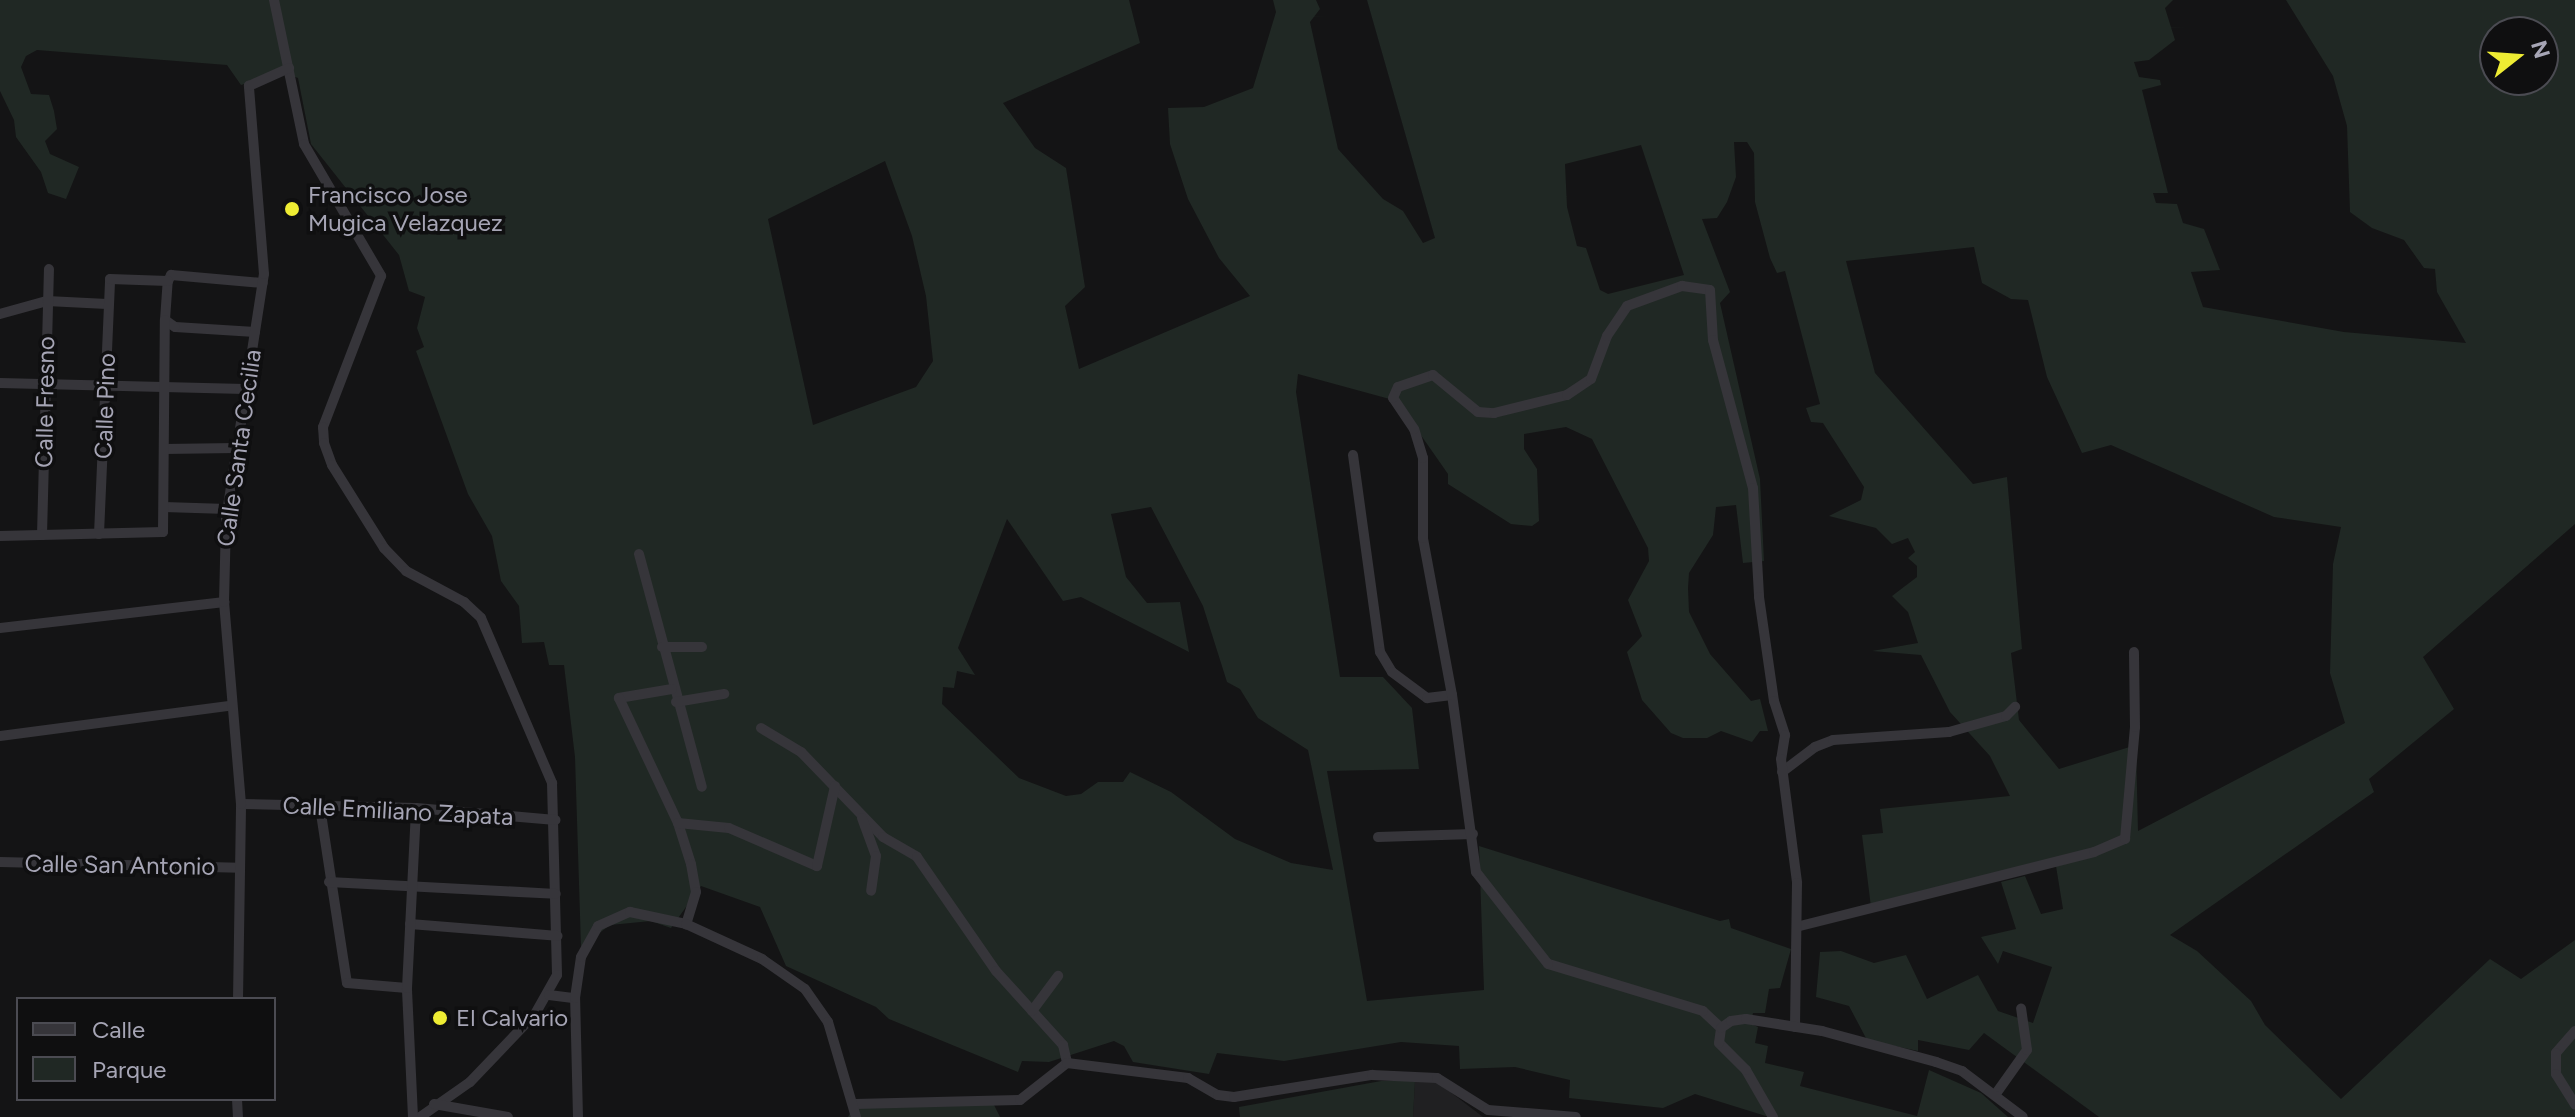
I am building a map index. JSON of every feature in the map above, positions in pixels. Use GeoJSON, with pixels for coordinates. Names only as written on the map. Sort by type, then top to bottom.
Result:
{"type":"FeatureCollection","features":[{"type":"Feature","properties":{"kind":"street"},"geometry":{"type":"LineString","coordinates":[[274,0],[304,144],[381,276],[323,427],[324,443],[332,465],[384,548],[406,571],[464,602],[481,618],[552,783],[557,975],[549,995],[470,1082],[434,1104],[420,1117]]}},
{"type":"Feature","properties":{"kind":"street","name":"Calle Santa Cecilia"},"geometry":{"type":"LineString","coordinates":[[238,997],[241,804],[229,706],[224,602],[227,509],[263,283],[249,86],[289,68]]}},
{"type":"Feature","properties":{"kind":"street","name":"Calle Fresno"},"geometry":{"type":"LineString","coordinates":[[42,535],[49,269]]}},
{"type":"Feature","properties":{"kind":"street"},"geometry":{"type":"LineString","coordinates":[[0,536],[163,532],[164,388],[172,328],[168,281],[171,275],[263,283]]}},
{"type":"Feature","properties":{"kind":"street","name":"Calle Pino"},"geometry":{"type":"LineString","coordinates":[[99,534],[110,279],[168,281]]}},
{"type":"Feature","properties":{"kind":"street"},"geometry":{"type":"LineString","coordinates":[[1721,1028],[1703,1011],[1548,964],[1476,872],[1452,695],[1423,538],[1423,458],[1414,429],[1395,406],[1393,392],[1433,375],[1478,412],[1494,413],[1567,395],[1591,379],[1607,336],[1627,306],[1695,286],[1710,290],[1713,340],[1753,488],[1759,597],[1774,701],[1785,735],[1782,772],[1800,926],[1792,977],[1795,1027]]}},
{"type":"Feature","properties":{"kind":"street"},"geometry":{"type":"LineString","coordinates":[[0,314],[47,301],[107,304]]}},
{"type":"Feature","properties":{"kind":"street"},"geometry":{"type":"LineString","coordinates":[[172,328],[255,332]]}},
{"type":"Feature","properties":{"kind":"street"},"geometry":{"type":"LineString","coordinates":[[0,383],[106,388],[245,389]]}},
{"type":"Feature","properties":{"kind":"street"},"geometry":{"type":"LineString","coordinates":[[164,449],[236,448]]}},
{"type":"Feature","properties":{"kind":"street"},"geometry":{"type":"LineString","coordinates":[[1353,455],[1380,652],[1392,672],[1427,698],[1452,695]]}},
{"type":"Feature","properties":{"kind":"street"},"geometry":{"type":"LineString","coordinates":[[164,507],[227,509]]}},
{"type":"Feature","properties":{"kind":"street"},"geometry":{"type":"LineString","coordinates":[[639,554],[672,689],[702,787]]}},
{"type":"Feature","properties":{"kind":"street"},"geometry":{"type":"LineString","coordinates":[[0,628],[224,602]]}},
{"type":"Feature","properties":{"kind":"street"},"geometry":{"type":"LineString","coordinates":[[662,647],[702,647]]}},
{"type":"Feature","properties":{"kind":"street"},"geometry":{"type":"LineString","coordinates":[[1800,926],[2094,852],[2125,839],[2135,727],[2134,652]]}},
{"type":"Feature","properties":{"kind":"street"},"geometry":{"type":"LineString","coordinates":[[672,689],[619,698],[678,823],[696,892],[686,924]]}},
{"type":"Feature","properties":{"kind":"street"},"geometry":{"type":"LineString","coordinates":[[676,702],[724,694]]}},
{"type":"Feature","properties":{"kind":"street"},"geometry":{"type":"LineString","coordinates":[[0,736],[229,706]]}},
{"type":"Feature","properties":{"kind":"street"},"geometry":{"type":"LineString","coordinates":[[1782,772],[1815,747],[1833,740],[1949,732],[2006,716],[2015,707]]}},
{"type":"Feature","properties":{"kind":"street"},"geometry":{"type":"LineString","coordinates":[[761,728],[801,752],[862,818],[932,874],[996,971],[1063,1045],[1067,1063]]}},
{"type":"Feature","properties":{"kind":"street"},"geometry":{"type":"LineString","coordinates":[[678,823],[729,828],[817,866],[835,786]]}},
{"type":"Feature","properties":{"kind":"street","name":"Calle Emiliano Zapata"},"geometry":{"type":"LineString","coordinates":[[241,804],[416,808],[555,820]]}},
{"type":"Feature","properties":{"kind":"street"},"geometry":{"type":"LineString","coordinates":[[320,807],[329,882],[347,983],[407,988]]}},
{"type":"Feature","properties":{"kind":"street"},"geometry":{"type":"LineString","coordinates":[[413,1117],[407,988],[416,808]]}},
{"type":"Feature","properties":{"kind":"street"},"geometry":{"type":"LineString","coordinates":[[862,818],[876,856],[871,891]]}},
{"type":"Feature","properties":{"kind":"street"},"geometry":{"type":"LineString","coordinates":[[1378,837],[1473,834]]}},
{"type":"Feature","properties":{"kind":"street","name":"Calle San Antonio"},"geometry":{"type":"LineString","coordinates":[[0,862],[239,868]]}},
{"type":"Feature","properties":{"kind":"street"},"geometry":{"type":"LineString","coordinates":[[329,882],[556,894]]}},
{"type":"Feature","properties":{"kind":"street"},"geometry":{"type":"LineString","coordinates":[[578,1117],[575,998],[581,957],[598,926],[611,917],[630,912],[686,924],[762,959],[805,989],[828,1022],[855,1104],[856,1117]]}},
{"type":"Feature","properties":{"kind":"street"},"geometry":{"type":"LineString","coordinates":[[410,924],[558,936]]}},
{"type":"Feature","properties":{"kind":"street"},"geometry":{"type":"LineString","coordinates":[[1032,1011],[1058,976]]}},
{"type":"Feature","properties":{"kind":"street"},"geometry":{"type":"LineString","coordinates":[[549,995],[575,998]]}},
{"type":"Feature","properties":{"kind":"street"},"geometry":{"type":"LineString","coordinates":[[1995,1095],[2027,1050],[2021,1008]]}},
{"type":"Feature","properties":{"kind":"street"},"geometry":{"type":"LineString","coordinates":[[1721,1028],[1746,1019],[1848,1036],[1949,1067],[1995,1095],[2023,1117]]}},
{"type":"Feature","properties":{"kind":"street"},"geometry":{"type":"LineString","coordinates":[[1721,1028],[1719,1043],[1746,1070],[1773,1117]]}},
{"type":"Feature","properties":{"kind":"street"},"geometry":{"type":"LineString","coordinates":[[2575,1031],[2556,1053],[2556,1074],[2575,1105]]}},
{"type":"Feature","properties":{"kind":"street"},"geometry":{"type":"LineString","coordinates":[[855,1104],[1020,1100],[1050,1071],[1067,1063],[1188,1078],[1218,1095],[1234,1097],[1372,1075],[1437,1078],[1488,1110],[1576,1117]]}},
{"type":"Feature","properties":{"kind":"street"},"geometry":{"type":"LineString","coordinates":[[434,1104],[508,1117]]}},
{"type":"Feature","properties":{"kind":"shaded area"},"geometry":{"type":"Polygon","coordinates":[[[1415,1081],[1436,1081],[1483,1117],[1413,1117],[1415,1081]]]}},
{"type":"Feature","properties":{"kind":"green space"},"geometry":{"type":"Polygon","coordinates":[[[0,0],[1129,0],[1140,43],[1003,103],[1035,148],[1066,168],[1085,287],[1065,306],[1079,369],[1250,296],[1219,258],[1188,199],[1170,144],[1168,108],[1204,107],[1253,88],[1276,12],[1273,0],[1316,0],[1320,9],[1310,22],[1338,149],[1383,199],[1403,211],[1423,243],[1435,238],[1367,0],[2173,0],[2165,8],[2175,40],[2149,60],[2134,62],[2139,77],[2160,80],[2161,85],[2142,90],[2168,193],[2153,193],[2156,203],[2177,204],[2183,223],[2204,229],[2220,270],[2191,272],[2203,307],[2344,332],[2466,343],[2437,292],[2435,269],[2424,268],[2404,240],[2372,228],[2350,212],[2347,126],[2333,76],[2286,0],[2575,0],[2575,524],[2423,657],[2454,709],[2369,779],[2374,792],[2170,935],[2197,951],[2251,1001],[2265,1025],[2341,1099],[2490,959],[2521,979],[2575,940],[2575,1117],[2099,1117],[1984,1033],[1969,1050],[1918,1040],[1918,1051],[1867,1040],[1849,1006],[1816,997],[1820,952],[1841,951],[1874,963],[1906,955],[1927,999],[1978,975],[1998,1011],[2033,1023],[2052,967],[2003,951],[1998,964],[1981,937],[2016,929],[2001,882],[2025,876],[2041,914],[2063,909],[2055,860],[1871,907],[1862,835],[1883,833],[1880,809],[2010,796],[1990,756],[1950,712],[1921,655],[1872,651],[1918,643],[1908,612],[1892,596],[1917,577],[1917,566],[1908,558],[1915,552],[1908,538],[1892,544],[1876,528],[1829,516],[1861,500],[1864,487],[1823,423],[1811,422],[1806,408],[1820,404],[1785,271],[1777,273],[1770,258],[1755,202],[1754,153],[1747,142],[1734,142],[1736,177],[1727,202],[1717,218],[1702,219],[1730,292],[1720,303],[1760,479],[1764,561],[1743,563],[1736,505],[1716,507],[1713,535],[1689,573],[1688,588],[1689,612],[1710,654],[1751,701],[1760,699],[1768,731],[1760,731],[1752,742],[1721,731],[1707,738],[1683,738],[1671,733],[1642,700],[1627,652],[1642,636],[1628,600],[1649,561],[1648,548],[1592,439],[1566,427],[1524,434],[1524,449],[1537,469],[1539,521],[1532,526],[1511,524],[1448,484],[1448,474],[1397,401],[1298,374],[1296,392],[1340,677],[1383,677],[1412,708],[1419,769],[1327,771],[1367,1001],[1484,990],[1479,846],[1720,921],[1729,919],[1731,928],[1791,949],[1780,988],[1769,989],[1765,1013],[1753,1013],[1751,1024],[1758,1027],[1755,1043],[1768,1046],[1765,1063],[1804,1072],[1800,1086],[1917,1116],[1929,1070],[1981,1093],[2008,1117],[1769,1117],[1695,1094],[1663,1108],[1569,1098],[1570,1080],[1515,1067],[1460,1069],[1459,1046],[1401,1042],[1284,1061],[1217,1053],[1209,1074],[1133,1062],[1124,1046],[1114,1041],[1049,1062],[1022,1061],[1018,1072],[889,1019],[876,1007],[786,966],[760,907],[701,886],[671,928],[651,921],[610,925],[581,947],[575,757],[564,665],[549,665],[544,642],[522,643],[519,606],[501,581],[492,536],[468,494],[416,351],[424,347],[417,328],[425,297],[409,291],[399,255],[311,144],[298,78],[284,73],[241,85],[227,65],[37,50],[26,56],[21,67],[31,94],[49,95],[57,129],[45,141],[50,154],[79,167],[66,199],[48,193],[41,172],[16,137],[14,120],[0,91],[0,0]],[[1641,145],[1565,164],[1567,207],[1577,246],[1586,248],[1600,290],[1608,294],[1684,275],[1641,145]],[[885,161],[768,219],[813,425],[916,387],[933,361],[926,296],[912,236],[885,161]],[[1974,247],[1846,261],[1875,373],[1973,484],[2007,477],[2022,649],[2011,653],[2019,720],[2059,769],[2136,745],[2138,831],[2345,723],[2330,673],[2333,564],[2341,527],[2274,517],[2111,445],[2082,453],[2047,377],[2028,300],[2011,299],[1982,283],[1974,247]],[[1151,507],[1111,514],[1126,577],[1147,603],[1180,602],[1189,652],[1081,597],[1063,601],[1007,519],[958,648],[975,675],[957,671],[954,688],[943,687],[942,704],[1019,778],[1066,796],[1081,794],[1098,782],[1123,782],[1130,772],[1171,792],[1235,839],[1291,863],[1333,870],[1308,750],[1258,718],[1240,689],[1227,682],[1203,606],[1151,507]]]}},
{"type":"Feature","properties":{"kind":"green space"},"geometry":{"type":"Polygon","coordinates":[[[1381,1081],[1415,1081],[1413,1117],[1240,1117],[1239,1107],[1381,1081]]]}},
{"type":"Feature","properties":{"kind":"green space"},"geometry":{"type":"Polygon","coordinates":[[[992,1101],[1000,1117],[848,1117],[855,1104],[992,1101]]]}},
{"type":"Feature","properties":{"kind":"place","name":"Francisco Jose Mugica Velazquez"},"geometry":{"type":"Point","coordinates":[292,209]}},
{"type":"Feature","properties":{"kind":"place","name":"El Calvario"},"geometry":{"type":"Point","coordinates":[440,1018]}}]}
